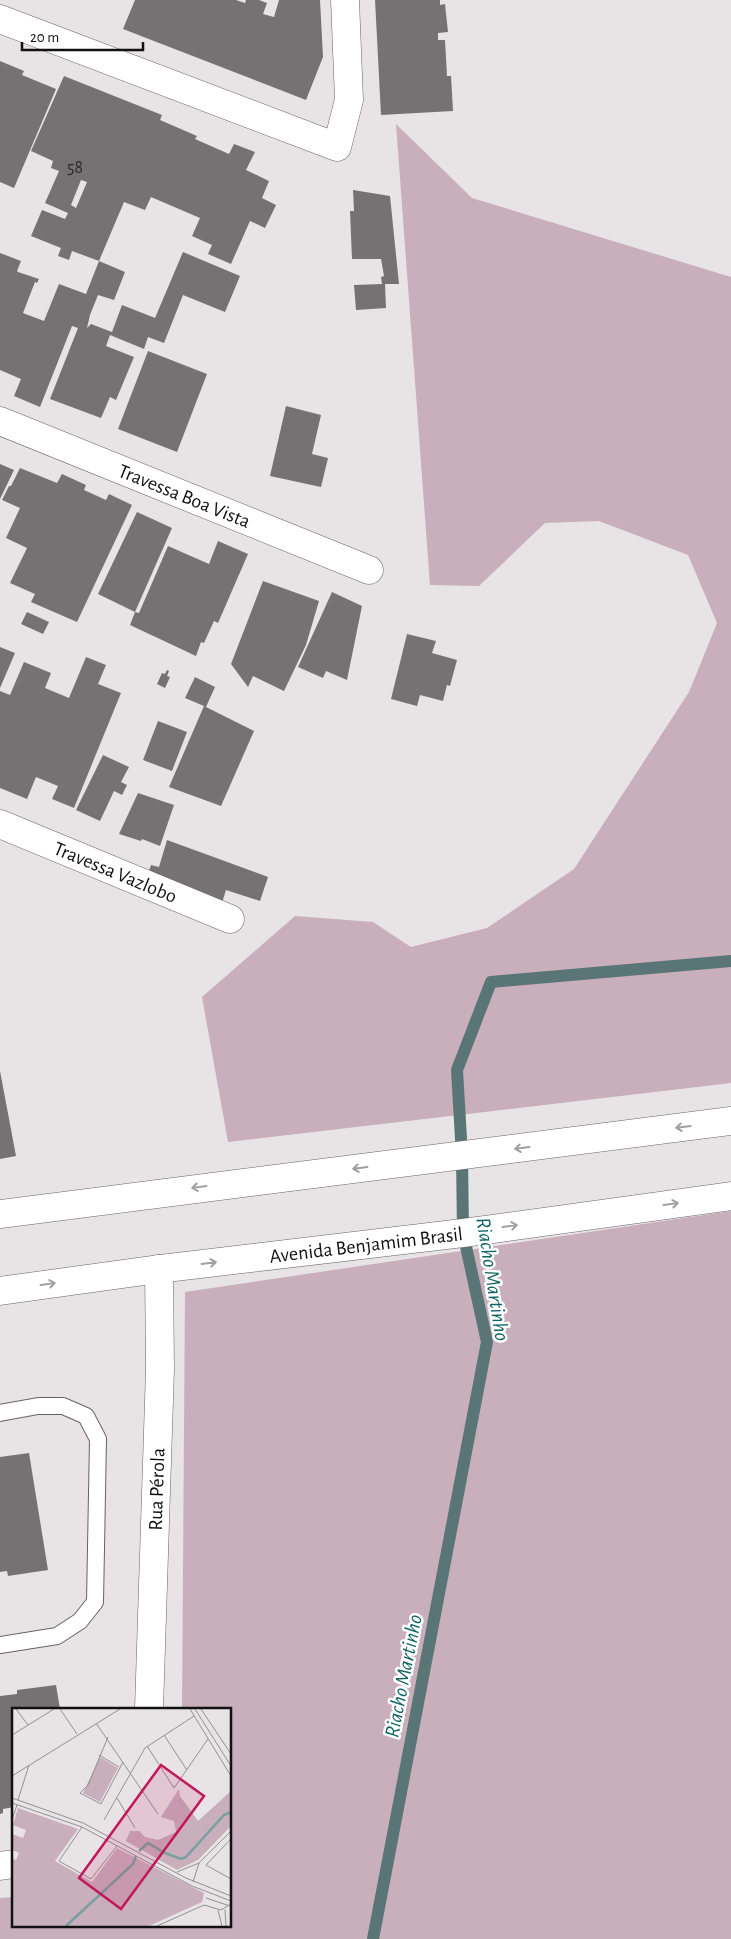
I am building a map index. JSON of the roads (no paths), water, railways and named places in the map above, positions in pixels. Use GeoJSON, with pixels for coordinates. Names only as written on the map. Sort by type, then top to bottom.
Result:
{"type":"FeatureCollection","features":[{"type":"Feature","properties":{"kind":"street"},"geometry":{"type":"LineString","coordinates":[[0,19],[337,147],[349,100],[345,0]]}},
{"type":"Feature","properties":{"kind":"street","name":"Travessa Boa Vista"},"geometry":{"type":"LineString","coordinates":[[0,421],[369,570]]}},
{"type":"Feature","properties":{"kind":"street","name":"Travessa Vazlobo"},"geometry":{"type":"LineString","coordinates":[[0,824],[230,919]]}},
{"type":"Feature","properties":{"kind":"street"},"geometry":{"type":"LineString","coordinates":[[0,1214],[731,1121]]}},
{"type":"Feature","properties":{"kind":"street","name":"Avenida Benjamim Brasil"},"geometry":{"type":"LineString","coordinates":[[0,1291],[159,1269],[463,1233],[731,1196]]}},
{"type":"Feature","properties":{"kind":"street","name":"Rua Pérola"},"geometry":{"type":"LineString","coordinates":[[149,1708],[160,1369],[159,1269]]}},
{"type":"Feature","properties":{"kind":"lane"},"geometry":{"type":"LineString","coordinates":[[0,1413],[38,1406],[63,1406],[86,1416],[98,1439],[95,1602],[80,1621],[57,1636],[0,1645]]}},
{"type":"Feature","properties":{"kind":"waterway","name":"Riacho Martinho"},"geometry":{"type":"LineString","coordinates":[[373,1939],[487,1342],[463,1233],[462,1156],[457,1070],[491,982],[731,961]]}}]}
